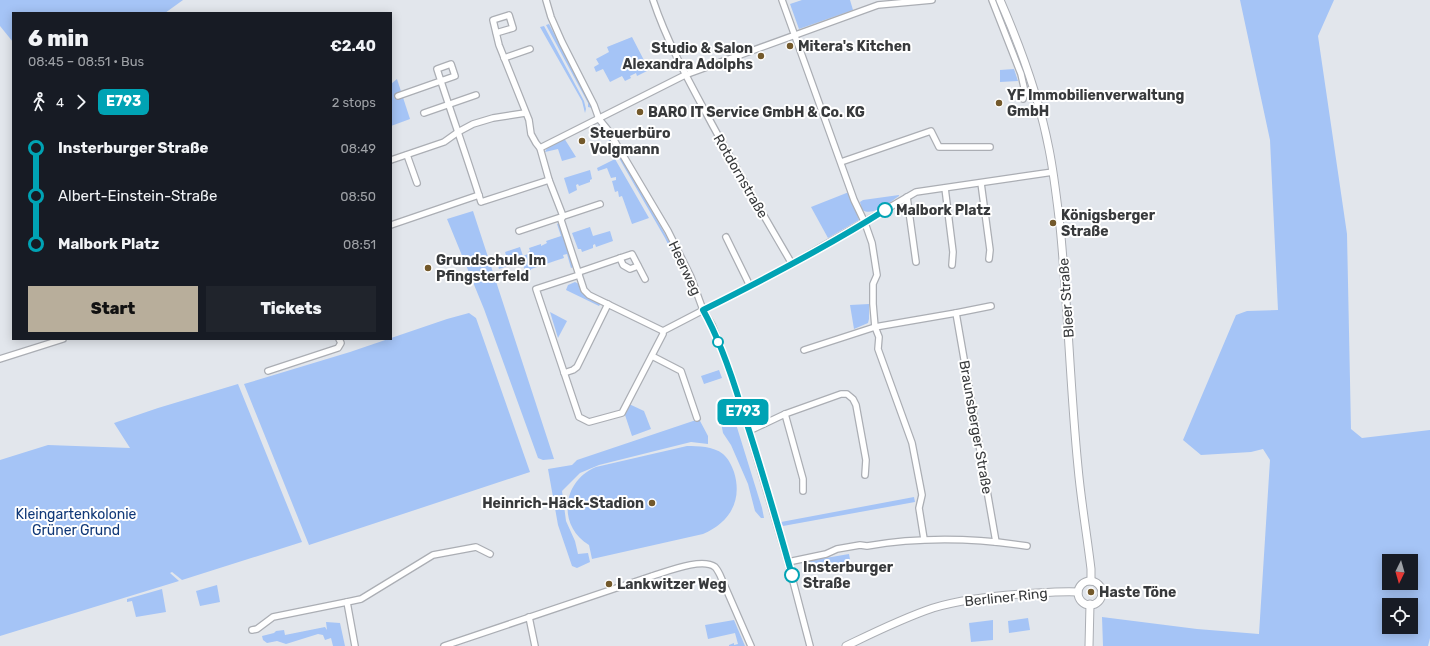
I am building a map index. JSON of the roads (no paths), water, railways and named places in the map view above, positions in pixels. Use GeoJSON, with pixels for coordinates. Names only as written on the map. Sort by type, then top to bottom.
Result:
{"type":"FeatureCollection","features":[{"type":"Feature","properties":{"kind":"street","name":"Heerweg"},"geometry":{"type":"LineString","coordinates":[[546,0],[551,17],[594,105],[598,119],[608,130],[668,231],[691,278],[703,310],[712,325],[731,374],[750,431],[788,562],[810,646]]}},
{"type":"Feature","properties":{"kind":"street","name":"Rotdornstraße"},"geometry":{"type":"LineString","coordinates":[[652,0],[686,75],[792,264]]}},
{"type":"Feature","properties":{"kind":"street"},"geometry":{"type":"LineString","coordinates":[[782,0],[854,200],[865,223],[872,243],[877,275],[873,284],[875,327],[879,337],[878,349],[912,443],[922,495],[919,508],[924,540]]}},
{"type":"Feature","properties":{"kind":"street"},"geometry":{"type":"LineString","coordinates":[[540,148],[686,75],[878,5],[932,0]]}},
{"type":"Feature","properties":{"kind":"street"},"geometry":{"type":"LineString","coordinates":[[992,0],[1021,74],[1025,92],[1023,100]]}},
{"type":"Feature","properties":{"kind":"street","name":"Bleer Straße"},"geometry":{"type":"LineString","coordinates":[[1000,0],[1028,70],[1038,104],[1053,172],[1063,252],[1078,468],[1091,569],[1091,580]]}},
{"type":"Feature","properties":{"kind":"street"},"geometry":{"type":"LineString","coordinates":[[496,33],[499,45],[529,120],[531,134],[540,148],[549,180],[564,216],[562,220],[584,290],[590,295],[662,331]]}},
{"type":"Feature","properties":{"kind":"street"},"geometry":{"type":"LineString","coordinates":[[504,58],[530,50]]}},
{"type":"Feature","properties":{"kind":"street"},"geometry":{"type":"LineString","coordinates":[[398,96],[440,81],[481,202],[549,180]]}},
{"type":"Feature","properties":{"kind":"street"},"geometry":{"type":"LineString","coordinates":[[424,113],[476,95]]}},
{"type":"Feature","properties":{"kind":"street"},"geometry":{"type":"LineString","coordinates":[[392,160],[444,142],[458,132],[474,124],[493,118],[525,113]]}},
{"type":"Feature","properties":{"kind":"street"},"geometry":{"type":"LineString","coordinates":[[841,162],[931,131],[939,147],[990,147]]}},
{"type":"Feature","properties":{"kind":"street"},"geometry":{"type":"LineString","coordinates":[[408,155],[417,183]]}},
{"type":"Feature","properties":{"kind":"street"},"geometry":{"type":"LineString","coordinates":[[662,331],[792,264],[916,192],[1053,172]]}},
{"type":"Feature","properties":{"kind":"street"},"geometry":{"type":"LineString","coordinates":[[981,183],[990,250],[989,259]]}},
{"type":"Feature","properties":{"kind":"street"},"geometry":{"type":"LineString","coordinates":[[945,188],[953,252],[952,265]]}},
{"type":"Feature","properties":{"kind":"street"},"geometry":{"type":"LineString","coordinates":[[392,225],[479,195]]}},
{"type":"Feature","properties":{"kind":"street"},"geometry":{"type":"LineString","coordinates":[[907,197],[916,262]]}},
{"type":"Feature","properties":{"kind":"street"},"geometry":{"type":"LineString","coordinates":[[519,231],[600,204]]}},
{"type":"Feature","properties":{"kind":"street"},"geometry":{"type":"LineString","coordinates":[[726,237],[750,286]]}},
{"type":"Feature","properties":{"kind":"street"},"geometry":{"type":"LineString","coordinates":[[645,279],[632,254],[536,289],[579,417],[589,422],[622,413],[663,334],[662,331]]}},
{"type":"Feature","properties":{"kind":"street"},"geometry":{"type":"LineString","coordinates":[[620,258],[623,266],[630,269],[638,266]]}},
{"type":"Feature","properties":{"kind":"street"},"geometry":{"type":"LineString","coordinates":[[564,374],[577,367],[608,304]]}},
{"type":"Feature","properties":{"kind":"street"},"geometry":{"type":"LineString","coordinates":[[804,350],[875,327],[991,306]]}},
{"type":"Feature","properties":{"kind":"street","name":"Braunsberger Straße"},"geometry":{"type":"LineString","coordinates":[[956,313],[996,542]]}},
{"type":"Feature","properties":{"kind":"street"},"geometry":{"type":"LineString","coordinates":[[0,359],[60,340]]}},
{"type":"Feature","properties":{"kind":"street"},"geometry":{"type":"LineString","coordinates":[[268,370],[338,348],[340,343],[339,340]]}},
{"type":"Feature","properties":{"kind":"street"},"geometry":{"type":"LineString","coordinates":[[652,356],[681,371],[696,418]]}},
{"type":"Feature","properties":{"kind":"street"},"geometry":{"type":"LineString","coordinates":[[750,431],[785,414],[841,394],[847,394],[853,399],[856,405],[866,460],[865,475]]}},
{"type":"Feature","properties":{"kind":"street"},"geometry":{"type":"LineString","coordinates":[[785,414],[803,479],[803,491]]}},
{"type":"Feature","properties":{"kind":"street"},"geometry":{"type":"LineString","coordinates":[[788,562],[826,554],[837,549],[860,545],[867,546],[924,540],[996,542],[1027,546]]}},
{"type":"Feature","properties":{"kind":"street"},"geometry":{"type":"LineString","coordinates":[[252,630],[257,629],[273,617],[364,598],[433,555],[476,547],[490,554]]}},
{"type":"Feature","properties":{"kind":"street"},"geometry":{"type":"LineString","coordinates":[[444,646],[678,568],[701,564],[714,567],[720,575],[751,646]]}},
{"type":"Feature","properties":{"kind":"street"},"geometry":{"type":"LineString","coordinates":[[1091,580],[1100,585],[1102,595],[1099,601],[1090,604],[1082,601],[1078,592],[1081,585],[1091,580]]}},
{"type":"Feature","properties":{"kind":"street","name":"Berliner Ring"},"geometry":{"type":"LineString","coordinates":[[846,646],[911,616],[958,601],[982,597],[1044,592],[1078,592]]}},
{"type":"Feature","properties":{"kind":"street"},"geometry":{"type":"LineString","coordinates":[[347,602],[355,646]]}},
{"type":"Feature","properties":{"kind":"street"},"geometry":{"type":"LineString","coordinates":[[1089,646],[1090,604]]}},
{"type":"Feature","properties":{"kind":"street"},"geometry":{"type":"LineString","coordinates":[[529,618],[535,646]]}},
{"type":"Feature","properties":{"kind":"place","name":"Mitera's Kitchen"},"geometry":{"type":"Point","coordinates":[790,46]}},
{"type":"Feature","properties":{"kind":"place","name":"Studio & Salon Alexandra Adolphs"},"geometry":{"type":"Point","coordinates":[761,56]}},
{"type":"Feature","properties":{"kind":"place","name":"YF Immobilienverwaltung GmbH"},"geometry":{"type":"Point","coordinates":[999,103]}},
{"type":"Feature","properties":{"kind":"place","name":"BARO IT Service GmbH & Co. KG"},"geometry":{"type":"Point","coordinates":[640,112]}},
{"type":"Feature","properties":{"kind":"place","name":"Steuerbüro Volgmann"},"geometry":{"type":"Point","coordinates":[582,141]}},
{"type":"Feature","properties":{"kind":"place","name":"Malbork Platz"},"geometry":{"type":"Point","coordinates":[885,210]}},
{"type":"Feature","properties":{"kind":"place","name":"Königsberger Straße"},"geometry":{"type":"Point","coordinates":[1053,223]}},
{"type":"Feature","properties":{"kind":"place","name":"Grundschule Im Pfingsterfeld"},"geometry":{"type":"Point","coordinates":[428,268]}},
{"type":"Feature","properties":{"kind":"place","name":"Heinrich-Häck-Stadion"},"geometry":{"type":"Point","coordinates":[652,503]}},
{"type":"Feature","properties":{"kind":"place","name":"Insterburger Straße"},"geometry":{"type":"Point","coordinates":[792,575]}},
{"type":"Feature","properties":{"kind":"place","name":"Lankwitzer Weg"},"geometry":{"type":"Point","coordinates":[609,584]}},
{"type":"Feature","properties":{"kind":"place","name":"Haste Töne"},"geometry":{"type":"Point","coordinates":[1091,592]}},
{"type":"Feature","properties":{"kind":"park label","name":"Kleingartenkolonie Grüner Grund"},"geometry":{"type":"Point","coordinates":[76,522]}}]}
